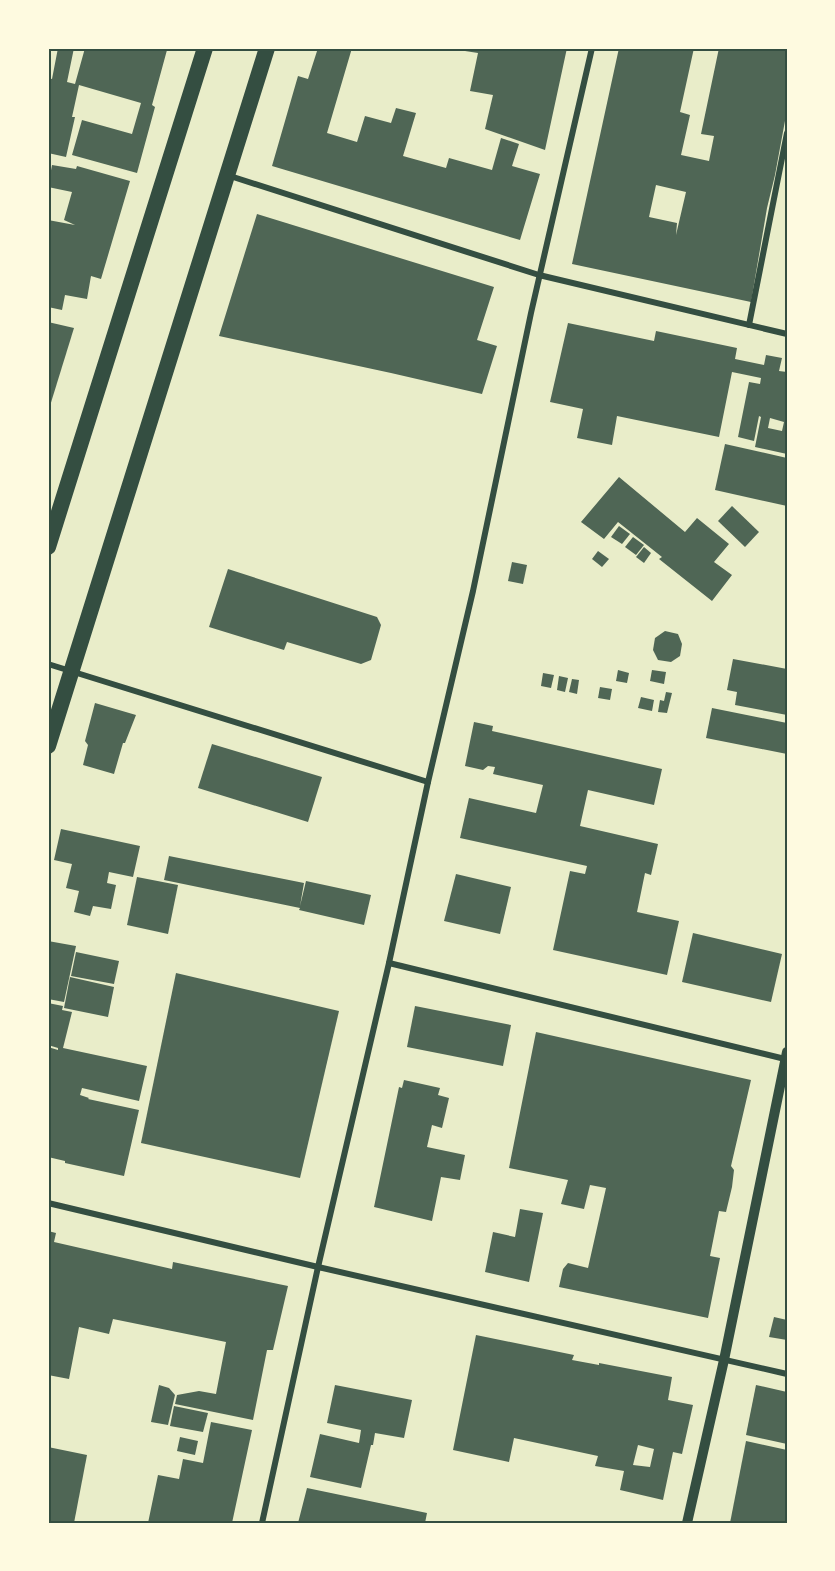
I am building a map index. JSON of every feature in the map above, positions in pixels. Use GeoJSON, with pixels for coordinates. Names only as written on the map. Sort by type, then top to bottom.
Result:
{"type":"FeatureCollection","features":[{"type":"Feature","properties":{"kind":"highway"},"geometry":{"type":"LineString","coordinates":[[48,547],[205,48]]}},
{"type":"Feature","properties":{"kind":"highway"},"geometry":{"type":"LineString","coordinates":[[48,746],[267,48]]}},
{"type":"Feature","properties":{"kind":"street"},"geometry":{"type":"LineString","coordinates":[[262,1523],[318,1267],[473,591],[539,274],[592,48]]}},
{"type":"Feature","properties":{"kind":"street"},"geometry":{"type":"LineString","coordinates":[[749,325],[787,133]]}},
{"type":"Feature","properties":{"kind":"street"},"geometry":{"type":"LineString","coordinates":[[779,170],[787,170]]}},
{"type":"Feature","properties":{"kind":"street"},"geometry":{"type":"LineString","coordinates":[[227,175],[539,274],[787,334]]}},
{"type":"Feature","properties":{"kind":"street"},"geometry":{"type":"LineString","coordinates":[[48,664],[428,782]]}},
{"type":"Feature","properties":{"kind":"street"},"geometry":{"type":"LineString","coordinates":[[389,963],[786,1056],[724,1360],[687,1523]]}},
{"type":"Feature","properties":{"kind":"street"},"geometry":{"type":"LineString","coordinates":[[48,1203],[787,1374]]}},
{"type":"Feature","properties":{"kind":"building"},"geometry":{"type":"Polygon","coordinates":[[[58,48],[74,48],[67,82],[75,84],[85,48],[162,48],[167,50],[152,105],[155,107],[137,173],[72,155],[82,120],[132,134],[141,103],[79,85],[66,157],[48,153],[48,78],[52,79],[58,48]]]}},
{"type":"Feature","properties":{"kind":"building"},"geometry":{"type":"Polygon","coordinates":[[[318,48],[352,48],[327,133],[357,142],[365,116],[391,123],[396,108],[416,113],[403,156],[446,168],[449,158],[492,170],[501,138],[519,144],[512,166],[540,174],[520,240],[272,166],[298,76],[308,79],[318,48]]]}},
{"type":"Feature","properties":{"kind":"building"},"geometry":{"type":"Polygon","coordinates":[[[465,48],[567,48],[545,150],[485,129],[493,95],[470,91],[478,53],[465,51],[465,48]]]}},
{"type":"Feature","properties":{"kind":"building"},"geometry":{"type":"Polygon","coordinates":[[[619,48],[694,48],[680,112],[690,115],[681,155],[709,161],[714,136],[701,134],[719,48],[787,48],[787,110],[751,302],[572,264],[619,48]],[[656,185],[649,217],[677,223],[676,235],[686,192],[656,185]]]}},
{"type":"Feature","properties":{"kind":"building"},"geometry":{"type":"Polygon","coordinates":[[[52,165],[76,169],[77,166],[130,181],[101,279],[91,276],[87,299],[65,295],[62,310],[48,307],[48,220],[75,225],[64,220],[72,192],[48,187],[48,175],[50,176],[52,165]]]}},
{"type":"Feature","properties":{"kind":"building"},"geometry":{"type":"Polygon","coordinates":[[[257,214],[494,287],[477,340],[497,346],[482,394],[219,336],[257,214]]]}},
{"type":"Feature","properties":{"kind":"building"},"geometry":{"type":"Polygon","coordinates":[[[48,322],[74,328],[49,409],[48,409],[48,322]]]}},
{"type":"Feature","properties":{"kind":"building"},"geometry":{"type":"Polygon","coordinates":[[[568,323],[654,341],[656,331],[737,348],[735,359],[764,365],[766,355],[782,358],[779,371],[787,372],[787,454],[755,447],[761,417],[759,416],[754,441],[738,437],[749,382],[760,384],[761,378],[732,372],[719,437],[617,416],[612,445],[577,438],[583,409],[550,402],[568,323]],[[770,418],[768,428],[782,431],[784,422],[770,418]]]}},
{"type":"Feature","properties":{"kind":"building"},"geometry":{"type":"Polygon","coordinates":[[[725,444],[787,458],[787,506],[715,490],[725,444]]]}},
{"type":"Feature","properties":{"kind":"building"},"geometry":{"type":"Polygon","coordinates":[[[619,477],[685,532],[697,518],[729,544],[714,562],[732,575],[712,601],[659,559],[662,557],[618,522],[604,539],[581,522],[619,477]]]}},
{"type":"Feature","properties":{"kind":"building"},"geometry":{"type":"Polygon","coordinates":[[[732,506],[759,532],[745,547],[718,521],[732,506]]]}},
{"type":"Feature","properties":{"kind":"building"},"geometry":{"type":"Polygon","coordinates":[[[619,526],[630,534],[622,544],[611,537],[619,526]]]}},
{"type":"Feature","properties":{"kind":"building"},"geometry":{"type":"Polygon","coordinates":[[[633,537],[644,545],[636,555],[625,547],[633,537]]]}},
{"type":"Feature","properties":{"kind":"building"},"geometry":{"type":"Polygon","coordinates":[[[644,547],[651,553],[644,563],[636,557],[644,547]]]}},
{"type":"Feature","properties":{"kind":"building"},"geometry":{"type":"Polygon","coordinates":[[[598,551],[609,559],[602,567],[592,559],[598,551]]]}},
{"type":"Feature","properties":{"kind":"building"},"geometry":{"type":"Polygon","coordinates":[[[512,562],[527,565],[523,584],[508,581],[512,562]]]}},
{"type":"Feature","properties":{"kind":"building"},"geometry":{"type":"Polygon","coordinates":[[[228,569],[377,617],[381,625],[371,660],[361,664],[287,642],[284,650],[209,627],[228,569]]]}},
{"type":"Feature","properties":{"kind":"building"},"geometry":{"type":"Polygon","coordinates":[[[665,631],[678,634],[682,644],[680,656],[671,662],[658,660],[653,650],[655,638],[665,631]]]}},
{"type":"Feature","properties":{"kind":"building"},"geometry":{"type":"Polygon","coordinates":[[[733,659],[787,669],[787,715],[735,705],[737,692],[727,690],[733,659]]]}},
{"type":"Feature","properties":{"kind":"building"},"geometry":{"type":"Polygon","coordinates":[[[618,670],[629,673],[627,683],[616,681],[618,670]]]}},
{"type":"Feature","properties":{"kind":"building"},"geometry":{"type":"Polygon","coordinates":[[[652,670],[666,672],[664,684],[650,681],[652,670]]]}},
{"type":"Feature","properties":{"kind":"building"},"geometry":{"type":"Polygon","coordinates":[[[543,673],[554,675],[551,688],[541,686],[543,673]]]}},
{"type":"Feature","properties":{"kind":"building"},"geometry":{"type":"Polygon","coordinates":[[[559,676],[568,678],[565,692],[557,690],[559,676]]]}},
{"type":"Feature","properties":{"kind":"building"},"geometry":{"type":"Polygon","coordinates":[[[572,679],[579,680],[577,694],[569,692],[572,679]]]}},
{"type":"Feature","properties":{"kind":"building"},"geometry":{"type":"Polygon","coordinates":[[[600,687],[612,689],[610,700],[598,698],[600,687]]]}},
{"type":"Feature","properties":{"kind":"building"},"geometry":{"type":"Polygon","coordinates":[[[666,692],[672,693],[667,713],[658,712],[660,700],[664,701],[666,692]]]}},
{"type":"Feature","properties":{"kind":"building"},"geometry":{"type":"Polygon","coordinates":[[[641,697],[654,700],[652,711],[638,708],[641,697]]]}},
{"type":"Feature","properties":{"kind":"building"},"geometry":{"type":"Polygon","coordinates":[[[95,703],[136,715],[125,743],[123,743],[114,774],[83,765],[88,745],[85,741],[95,703]]]}},
{"type":"Feature","properties":{"kind":"building"},"geometry":{"type":"Polygon","coordinates":[[[712,708],[787,723],[787,754],[706,738],[712,708]]]}},
{"type":"Feature","properties":{"kind":"building"},"geometry":{"type":"Polygon","coordinates":[[[474,722],[493,726],[492,731],[662,769],[654,805],[588,790],[580,826],[658,844],[651,875],[645,873],[637,912],[679,921],[667,975],[553,950],[570,871],[585,874],[587,866],[460,838],[469,798],[536,813],[543,785],[493,774],[495,767],[488,766],[483,770],[465,766],[474,722]]]}},
{"type":"Feature","properties":{"kind":"building"},"geometry":{"type":"Polygon","coordinates":[[[212,744],[322,777],[308,822],[198,788],[212,744]]]}},
{"type":"Feature","properties":{"kind":"building"},"geometry":{"type":"Polygon","coordinates":[[[61,829],[140,846],[133,877],[109,872],[107,883],[116,885],[111,909],[93,906],[90,916],[74,912],[79,891],[66,888],[72,864],[54,860],[61,829]]]}},
{"type":"Feature","properties":{"kind":"building"},"geometry":{"type":"Polygon","coordinates":[[[169,856],[304,883],[300,906],[306,881],[371,895],[364,925],[299,910],[300,908],[164,880],[169,856]]]}},
{"type":"Feature","properties":{"kind":"building"},"geometry":{"type":"Polygon","coordinates":[[[456,874],[511,887],[500,934],[444,921],[456,874]]]}},
{"type":"Feature","properties":{"kind":"building"},"geometry":{"type":"Polygon","coordinates":[[[137,877],[178,885],[168,934],[127,925],[137,877]]]}},
{"type":"Feature","properties":{"kind":"building"},"geometry":{"type":"Polygon","coordinates":[[[693,933],[782,954],[771,1002],[682,982],[693,933]]]}},
{"type":"Feature","properties":{"kind":"building"},"geometry":{"type":"Polygon","coordinates":[[[48,941],[76,946],[64,1002],[48,999],[48,941]]]}},
{"type":"Feature","properties":{"kind":"building"},"geometry":{"type":"Polygon","coordinates":[[[76,952],[119,961],[114,984],[71,976],[76,952]]]}},
{"type":"Feature","properties":{"kind":"building"},"geometry":{"type":"Polygon","coordinates":[[[176,973],[339,1011],[300,1178],[141,1143],[176,973]]]}},
{"type":"Feature","properties":{"kind":"building"},"geometry":{"type":"Polygon","coordinates":[[[70,977],[114,987],[108,1017],[64,1008],[70,977]]]}},
{"type":"Feature","properties":{"kind":"building"},"geometry":{"type":"Polygon","coordinates":[[[48,1003],[63,1006],[62,1010],[72,1012],[63,1048],[147,1066],[139,1101],[82,1088],[80,1095],[88,1099],[139,1110],[124,1176],[48,1157],[48,1047],[58,1050],[58,1048],[48,1045],[48,1003]]]}},
{"type":"Feature","properties":{"kind":"building"},"geometry":{"type":"Polygon","coordinates":[[[415,1006],[511,1025],[503,1066],[407,1047],[415,1006]]]}},
{"type":"Feature","properties":{"kind":"building"},"geometry":{"type":"Polygon","coordinates":[[[536,1032],[751,1080],[731,1166],[734,1170],[732,1187],[726,1212],[719,1211],[710,1256],[720,1258],[708,1318],[559,1287],[563,1269],[568,1263],[588,1268],[606,1188],[590,1185],[584,1209],[561,1204],[568,1180],[509,1168],[536,1032]]]}},
{"type":"Feature","properties":{"kind":"building"},"geometry":{"type":"Polygon","coordinates":[[[404,1080],[440,1088],[438,1095],[449,1098],[442,1128],[432,1125],[427,1147],[465,1155],[460,1180],[441,1177],[432,1221],[374,1207],[399,1087],[402,1088],[404,1080]]]}},
{"type":"Feature","properties":{"kind":"building"},"geometry":{"type":"Polygon","coordinates":[[[520,1209],[543,1213],[529,1282],[485,1272],[493,1232],[515,1237],[520,1209]]]}},
{"type":"Feature","properties":{"kind":"building"},"geometry":{"type":"Polygon","coordinates":[[[48,1231],[56,1233],[54,1242],[172,1269],[173,1262],[288,1286],[273,1350],[267,1350],[253,1420],[175,1404],[177,1395],[199,1391],[216,1394],[226,1342],[113,1319],[109,1334],[79,1327],[69,1379],[48,1375],[48,1231]]]}},
{"type":"Feature","properties":{"kind":"building"},"geometry":{"type":"Polygon","coordinates":[[[774,1317],[787,1320],[787,1340],[769,1337],[774,1317]]]}},
{"type":"Feature","properties":{"kind":"building"},"geometry":{"type":"Polygon","coordinates":[[[476,1335],[574,1355],[572,1360],[672,1377],[668,1400],[693,1405],[682,1454],[673,1452],[663,1500],[620,1490],[624,1471],[595,1466],[598,1456],[514,1438],[509,1462],[453,1450],[476,1335]],[[638,1445],[633,1465],[650,1467],[654,1449],[638,1445]]]}},
{"type":"Feature","properties":{"kind":"building"},"geometry":{"type":"Polygon","coordinates":[[[159,1385],[169,1388],[175,1395],[168,1425],[151,1422],[159,1385]]]}},
{"type":"Feature","properties":{"kind":"building"},"geometry":{"type":"Polygon","coordinates":[[[335,1385],[412,1400],[404,1438],[375,1433],[361,1488],[310,1477],[320,1434],[359,1443],[361,1430],[327,1423],[335,1385]]]}},
{"type":"Feature","properties":{"kind":"building"},"geometry":{"type":"Polygon","coordinates":[[[756,1385],[787,1392],[787,1444],[746,1435],[756,1385]]]}},
{"type":"Feature","properties":{"kind":"building"},"geometry":{"type":"Polygon","coordinates":[[[174,1406],[208,1413],[203,1432],[170,1426],[174,1406]]]}},
{"type":"Feature","properties":{"kind":"building"},"geometry":{"type":"Polygon","coordinates":[[[211,1422],[252,1430],[232,1523],[148,1523],[158,1475],[179,1479],[183,1459],[203,1463],[211,1422]]]}},
{"type":"Feature","properties":{"kind":"building"},"geometry":{"type":"Polygon","coordinates":[[[180,1437],[198,1441],[195,1455],[177,1451],[180,1437]]]}},
{"type":"Feature","properties":{"kind":"building"},"geometry":{"type":"Polygon","coordinates":[[[746,1441],[787,1450],[787,1523],[730,1523],[746,1441]]]}},
{"type":"Feature","properties":{"kind":"building"},"geometry":{"type":"Polygon","coordinates":[[[48,1447],[87,1455],[74,1523],[48,1522],[48,1447]]]}},
{"type":"Feature","properties":{"kind":"building"},"geometry":{"type":"Polygon","coordinates":[[[307,1488],[427,1513],[425,1523],[367,1521],[367,1523],[298,1523],[307,1488]]]}}]}
